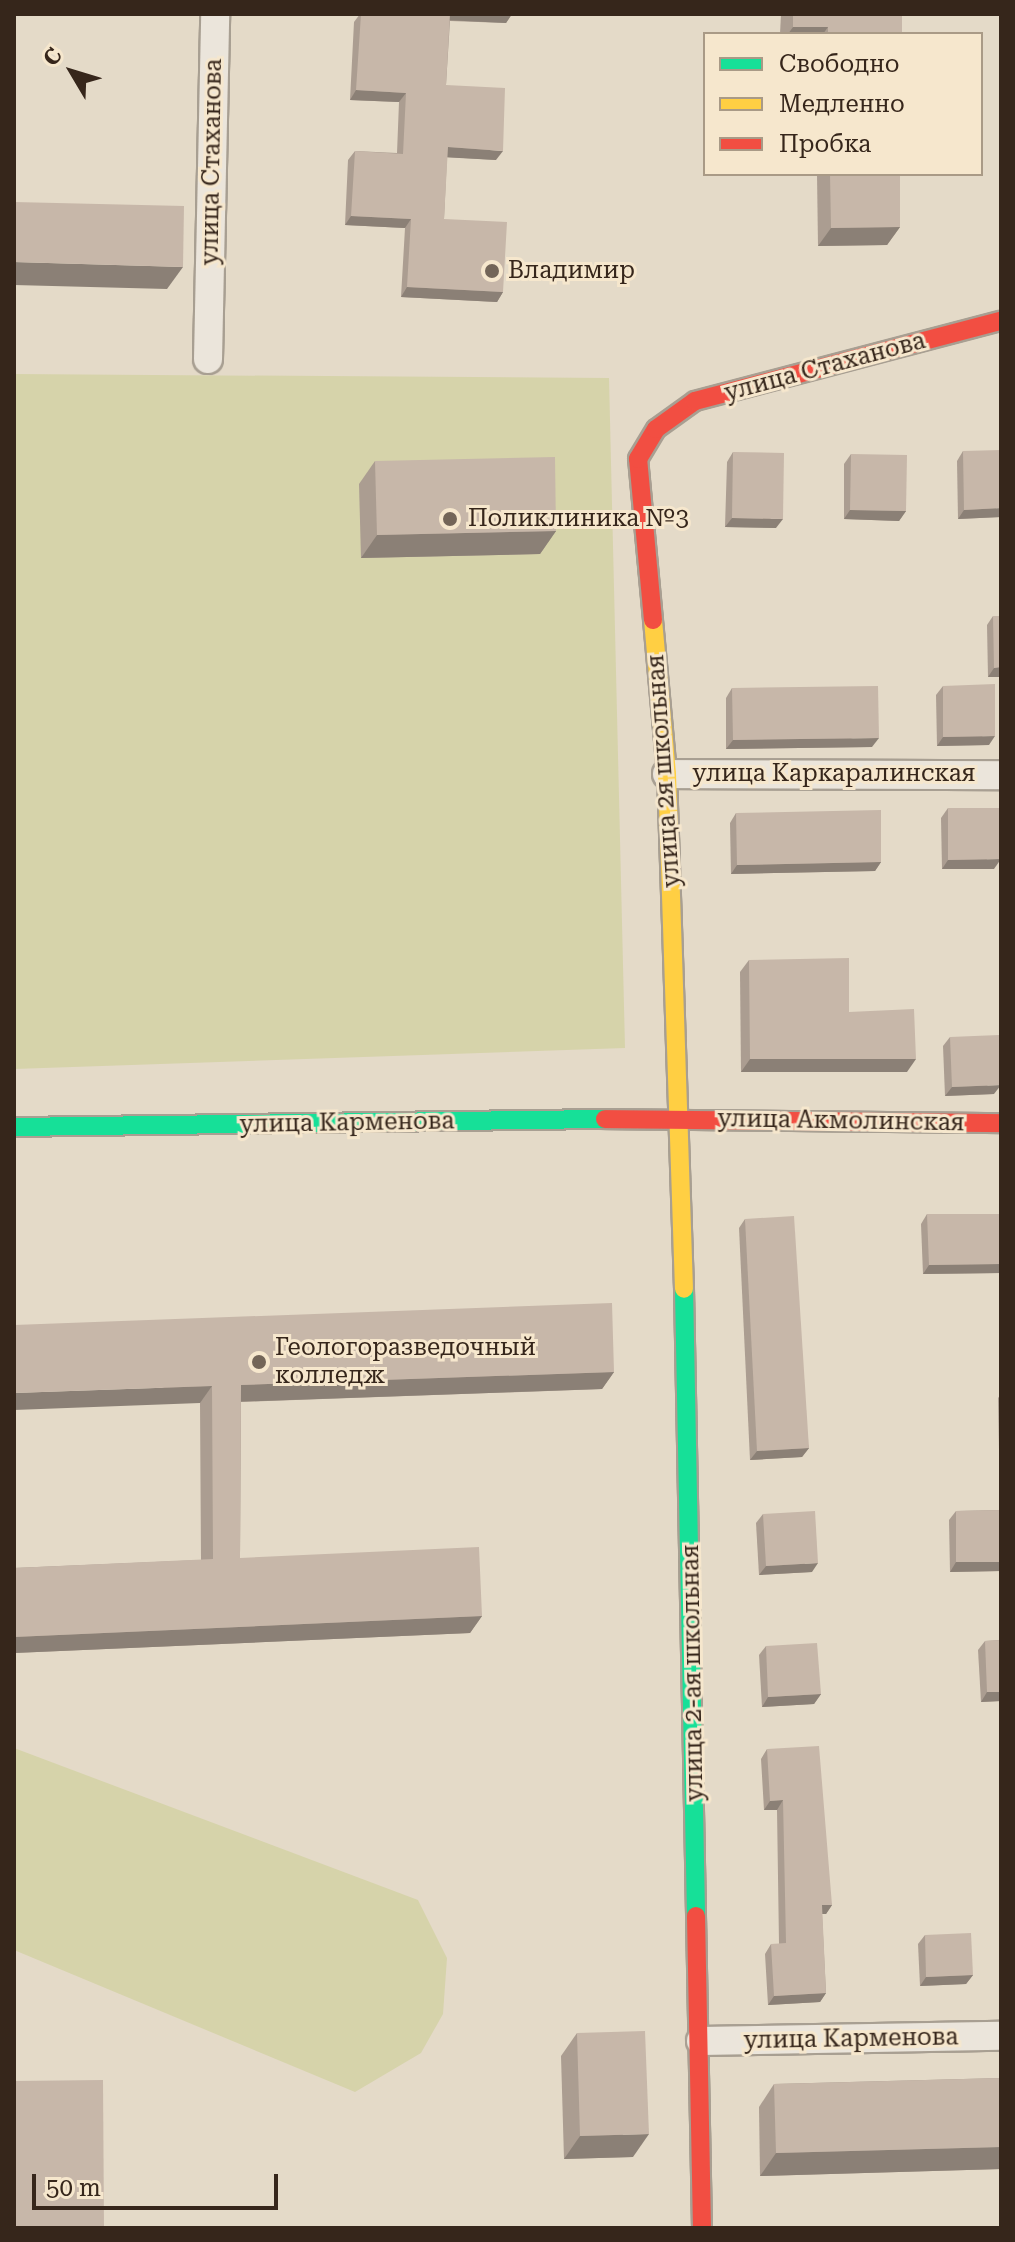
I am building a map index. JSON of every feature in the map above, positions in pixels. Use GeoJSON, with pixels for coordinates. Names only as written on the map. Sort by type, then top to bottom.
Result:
{"type":"FeatureCollection","features":[{"type":"Feature","properties":{"kind":"street","name":"улица Стаханова"},"geometry":{"type":"LineString","coordinates":[[208,359],[215,14]]}},
{"type":"Feature","properties":{"kind":"street","name":"улица Стаханова"},"geometry":{"type":"LineString","coordinates":[[656,429],[695,401],[1001,321]]}},
{"type":"Feature","properties":{"kind":"street","name":"улица 2я школьная"},"geometry":{"type":"LineString","coordinates":[[656,429],[638,459],[667,774],[681,1118]]}},
{"type":"Feature","properties":{"kind":"street","name":"улица Каркаралинская"},"geometry":{"type":"LineString","coordinates":[[667,774],[1001,775]]}},
{"type":"Feature","properties":{"kind":"street","name":"улица Акмолинская"},"geometry":{"type":"LineString","coordinates":[[681,1118],[1001,1123]]}},
{"type":"Feature","properties":{"kind":"street","name":"улица Карменова"},"geometry":{"type":"LineString","coordinates":[[14,1127],[681,1118]]}},
{"type":"Feature","properties":{"kind":"street","name":"улица 2-ая школьная"},"geometry":{"type":"LineString","coordinates":[[681,1118],[701,2041],[702,2228]]}},
{"type":"Feature","properties":{"kind":"street","name":"улица Карменова"},"geometry":{"type":"LineString","coordinates":[[701,2041],[1001,2036]]}},
{"type":"Feature","properties":{"kind":"shaded area"},"geometry":{"type":"Polygon","coordinates":[[[14,374],[609,378],[625,1048],[14,1069],[14,374]]]}},
{"type":"Feature","properties":{"kind":"shaded area"},"geometry":{"type":"Polygon","coordinates":[[[14,1748],[418,1900],[447,1958],[443,2014],[421,2053],[355,2092],[14,1950],[14,1748]]]}},
{"type":"Feature","properties":{"kind":"building"},"geometry":{"type":"Polygon","coordinates":[[[361,14],[450,14],[446,85],[505,88],[503,151],[448,147],[444,219],[507,222],[503,292],[407,287],[411,219],[351,216],[355,151],[403,154],[406,93],[356,90],[361,14]]]}},
{"type":"Feature","properties":{"kind":"building"},"geometry":{"type":"Polygon","coordinates":[[[793,14],[902,14],[902,32],[828,32],[828,27],[793,27],[793,14]]]}},
{"type":"Feature","properties":{"kind":"building"},"geometry":{"type":"Polygon","coordinates":[[[830,176],[900,176],[900,227],[831,228],[830,176]]]}},
{"type":"Feature","properties":{"kind":"building"},"geometry":{"type":"Polygon","coordinates":[[[14,202],[184,206],[183,267],[14,262],[14,202]]]}},
{"type":"Feature","properties":{"kind":"building"},"geometry":{"type":"Polygon","coordinates":[[[1001,450],[1001,508],[964,510],[963,451],[1001,450]]]}},
{"type":"Feature","properties":{"kind":"building"},"geometry":{"type":"Polygon","coordinates":[[[733,452],[784,453],[783,519],[732,518],[733,452]]]}},
{"type":"Feature","properties":{"kind":"building"},"geometry":{"type":"Polygon","coordinates":[[[851,454],[907,455],[906,511],[850,510],[851,454]]]}},
{"type":"Feature","properties":{"kind":"building","name":"Поликлиника №3"},"geometry":{"type":"Polygon","coordinates":[[[555,457],[556,531],[377,535],[375,461],[555,457]]]}},
{"type":"Feature","properties":{"kind":"building"},"geometry":{"type":"Polygon","coordinates":[[[993,616],[1001,616],[1001,667],[994,668],[993,616]]]}},
{"type":"Feature","properties":{"kind":"building"},"geometry":{"type":"Polygon","coordinates":[[[995,684],[995,736],[943,737],[943,686],[995,684]]]}},
{"type":"Feature","properties":{"kind":"building"},"geometry":{"type":"Polygon","coordinates":[[[878,686],[879,738],[733,740],[732,688],[878,686]]]}},
{"type":"Feature","properties":{"kind":"building"},"geometry":{"type":"Polygon","coordinates":[[[948,808],[1000,808],[1001,859],[948,860],[948,808]]]}},
{"type":"Feature","properties":{"kind":"building"},"geometry":{"type":"Polygon","coordinates":[[[881,810],[881,862],[737,865],[736,813],[881,810]]]}},
{"type":"Feature","properties":{"kind":"building"},"geometry":{"type":"Polygon","coordinates":[[[849,958],[849,1012],[914,1009],[916,1059],[750,1059],[749,960],[849,958]]]}},
{"type":"Feature","properties":{"kind":"building"},"geometry":{"type":"Polygon","coordinates":[[[999,1035],[1001,1085],[952,1087],[950,1037],[999,1035]]]}},
{"type":"Feature","properties":{"kind":"building"},"geometry":{"type":"Polygon","coordinates":[[[927,1214],[1001,1214],[1001,1264],[929,1265],[927,1214]]]}},
{"type":"Feature","properties":{"kind":"building"},"geometry":{"type":"Polygon","coordinates":[[[794,1216],[809,1448],[757,1451],[745,1219],[794,1216]]]}},
{"type":"Feature","properties":{"kind":"building"},"geometry":{"type":"Polygon","coordinates":[[[612,1303],[614,1372],[241,1385],[240,1558],[479,1547],[482,1616],[14,1637],[14,1568],[213,1559],[212,1386],[14,1393],[14,1325],[612,1303]]]}},
{"type":"Feature","properties":{"kind":"building"},"geometry":{"type":"Polygon","coordinates":[[[1001,1510],[1001,1562],[956,1562],[956,1511],[1001,1510]]]}},
{"type":"Feature","properties":{"kind":"building"},"geometry":{"type":"Polygon","coordinates":[[[815,1511],[818,1563],[766,1566],[763,1514],[815,1511]]]}},
{"type":"Feature","properties":{"kind":"building"},"geometry":{"type":"Polygon","coordinates":[[[1001,1640],[1001,1692],[987,1692],[985,1641],[1001,1640]]]}},
{"type":"Feature","properties":{"kind":"building"},"geometry":{"type":"Polygon","coordinates":[[[817,1643],[821,1694],[768,1697],[766,1646],[817,1643]]]}},
{"type":"Feature","properties":{"kind":"building"},"geometry":{"type":"Polygon","coordinates":[[[819,1746],[832,1905],[822,1905],[826,1993],[774,1996],[771,1944],[786,1943],[783,1800],[770,1801],[767,1749],[819,1746]]]}},
{"type":"Feature","properties":{"kind":"building"},"geometry":{"type":"Polygon","coordinates":[[[971,1933],[973,1975],[926,1977],[925,1935],[971,1933]]]}},
{"type":"Feature","properties":{"kind":"building"},"geometry":{"type":"Polygon","coordinates":[[[645,2031],[649,2134],[580,2136],[577,2033],[645,2031]]]}},
{"type":"Feature","properties":{"kind":"building"},"geometry":{"type":"Polygon","coordinates":[[[1001,2078],[1001,2147],[776,2153],[774,2084],[1001,2078]]]}},
{"type":"Feature","properties":{"kind":"building"},"geometry":{"type":"Polygon","coordinates":[[[103,2080],[104,2228],[14,2228],[14,2081],[103,2080]]]}},
{"type":"Feature","properties":{"kind":"traffic: fast"},"geometry":{"type":"LineString","coordinates":[[14,1127],[605,1119]]}},
{"type":"Feature","properties":{"kind":"traffic: fast"},"geometry":{"type":"LineString","coordinates":[[684,1289],[696,1916]]}},
{"type":"Feature","properties":{"kind":"traffic: slow"},"geometry":{"type":"LineString","coordinates":[[653,620],[667,774],[684,1289]]}},
{"type":"Feature","properties":{"kind":"traffic: jam"},"geometry":{"type":"LineString","coordinates":[[653,620],[638,459],[656,429],[695,401],[1001,321]]}},
{"type":"Feature","properties":{"kind":"traffic: jam"},"geometry":{"type":"LineString","coordinates":[[605,1119],[1001,1123]]}},
{"type":"Feature","properties":{"kind":"traffic: jam"},"geometry":{"type":"LineString","coordinates":[[696,1916],[702,2228]]}},
{"type":"Feature","properties":{"kind":"place","name":"Владимир"},"geometry":{"type":"Point","coordinates":[492,271]}},
{"type":"Feature","properties":{"kind":"place","name":"Поликлиника №3"},"geometry":{"type":"Point","coordinates":[450,519]}},
{"type":"Feature","properties":{"kind":"place","name":"Геологоразведочный колледж"},"geometry":{"type":"Point","coordinates":[259,1362]}}]}
